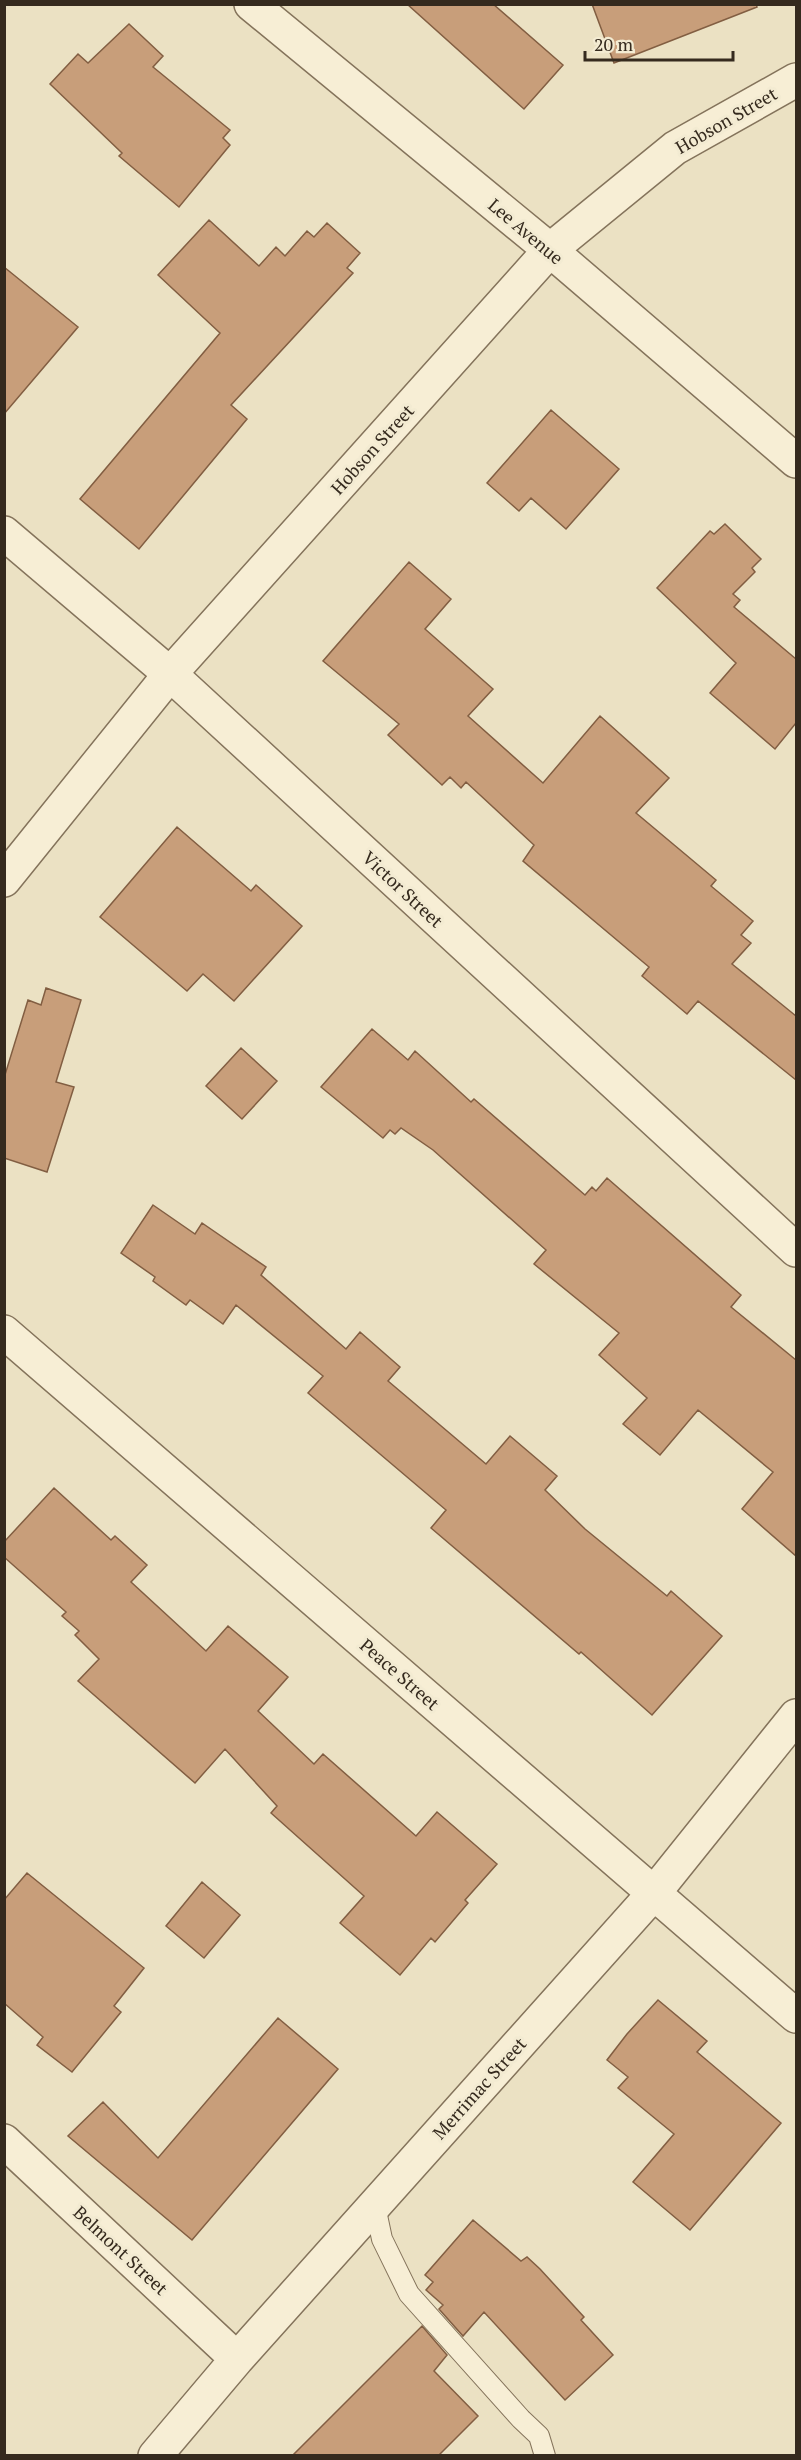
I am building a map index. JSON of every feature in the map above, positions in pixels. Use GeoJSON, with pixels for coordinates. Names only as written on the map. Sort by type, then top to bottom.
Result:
{"type":"FeatureCollection","features":[{"type":"Feature","properties":{"kind":"street","name":"Lee Avenue"},"geometry":{"type":"LineString","coordinates":[[251,4],[550,250],[796,461]]}},
{"type":"Feature","properties":{"kind":"street","name":"Hobson Street"},"geometry":{"type":"LineString","coordinates":[[4,880],[170,674],[550,250],[675,148],[796,80]]}},
{"type":"Feature","properties":{"kind":"street","name":"Victor Street"},"geometry":{"type":"LineString","coordinates":[[4,533],[170,674],[796,1250]]}},
{"type":"Feature","properties":{"kind":"street","name":"Peace Street"},"geometry":{"type":"LineString","coordinates":[[4,1332],[796,2016]]}},
{"type":"Feature","properties":{"kind":"street","name":"Merrimac Street"},"geometry":{"type":"LineString","coordinates":[[155,2456],[237,2359],[654,1893],[796,1716]]}},
{"type":"Feature","properties":{"kind":"street","name":"Belmont Street"},"geometry":{"type":"LineString","coordinates":[[4,2141],[237,2359]]}},
{"type":"Feature","properties":{"kind":"lane"},"geometry":{"type":"LineString","coordinates":[[375,2206],[382,2240],[410,2294],[521,2419],[539,2436],[545,2456]]}},
{"type":"Feature","properties":{"kind":"building"},"geometry":{"type":"Polygon","coordinates":[[[407,4],[493,4],[563,65],[524,109],[407,4]]]}},
{"type":"Feature","properties":{"kind":"building"},"geometry":{"type":"Polygon","coordinates":[[[592,4],[756,4],[757,7],[614,63],[592,4]]]}},
{"type":"Feature","properties":{"kind":"building"},"geometry":{"type":"Polygon","coordinates":[[[129,24],[163,56],[153,67],[230,130],[223,138],[230,145],[179,207],[119,156],[122,153],[50,84],[78,54],[88,63],[129,24]]]}},
{"type":"Feature","properties":{"kind":"building"},"geometry":{"type":"Polygon","coordinates":[[[209,220],[259,266],[276,247],[285,256],[307,231],[314,237],[327,223],[360,253],[347,268],[353,273],[231,405],[247,419],[139,549],[80,499],[220,333],[158,275],[209,220]]]}},
{"type":"Feature","properties":{"kind":"building"},"geometry":{"type":"Polygon","coordinates":[[[4,267],[78,327],[4,414],[4,267]]]}},
{"type":"Feature","properties":{"kind":"building"},"geometry":{"type":"Polygon","coordinates":[[[551,410],[619,469],[566,529],[531,498],[519,511],[487,483],[551,410]]]}},
{"type":"Feature","properties":{"kind":"building"},"geometry":{"type":"Polygon","coordinates":[[[725,524],[761,559],[752,568],[755,572],[733,594],[740,600],[734,607],[796,659],[796,723],[775,749],[710,693],[736,663],[657,588],[710,531],[714,534],[725,524]]]}},
{"type":"Feature","properties":{"kind":"building"},"geometry":{"type":"Polygon","coordinates":[[[409,562],[451,599],[425,629],[493,689],[468,716],[543,783],[600,716],[669,778],[636,813],[716,880],[711,886],[753,921],[741,935],[751,943],[732,964],[796,1016],[796,1080],[698,1001],[687,1014],[642,976],[649,967],[523,861],[534,845],[466,782],[461,788],[450,777],[442,785],[388,735],[399,724],[323,661],[409,562]]]}},
{"type":"Feature","properties":{"kind":"building"},"geometry":{"type":"Polygon","coordinates":[[[177,827],[251,891],[256,885],[302,926],[234,1001],[203,974],[187,991],[100,917],[177,827]]]}},
{"type":"Feature","properties":{"kind":"building"},"geometry":{"type":"Polygon","coordinates":[[[46,988],[81,1000],[56,1082],[74,1087],[47,1172],[4,1158],[4,1078],[28,1000],[41,1005],[46,988]]]}},
{"type":"Feature","properties":{"kind":"building"},"geometry":{"type":"Polygon","coordinates":[[[372,1029],[408,1060],[415,1051],[471,1102],[474,1099],[585,1195],[592,1187],[596,1191],[607,1178],[741,1295],[731,1307],[796,1360],[796,1556],[742,1509],[773,1472],[698,1410],[660,1455],[623,1424],[647,1398],[599,1355],[619,1333],[534,1264],[546,1250],[433,1150],[401,1128],[395,1134],[390,1130],[383,1138],[321,1087],[372,1029]]]}},
{"type":"Feature","properties":{"kind":"building"},"geometry":{"type":"Polygon","coordinates":[[[241,1048],[277,1081],[242,1119],[206,1086],[241,1048]]]}},
{"type":"Feature","properties":{"kind":"building"},"geometry":{"type":"Polygon","coordinates":[[[153,1205],[195,1234],[202,1223],[266,1267],[261,1275],[346,1349],[360,1332],[400,1367],[388,1381],[486,1464],[510,1436],[557,1476],[545,1490],[585,1529],[667,1596],[671,1591],[722,1636],[652,1715],[581,1652],[579,1654],[431,1528],[446,1510],[308,1393],[323,1376],[236,1305],[223,1324],[190,1300],[186,1305],[153,1281],[155,1277],[121,1253],[153,1205]]]}},
{"type":"Feature","properties":{"kind":"building"},"geometry":{"type":"Polygon","coordinates":[[[54,1488],[111,1540],[115,1536],[147,1565],[131,1582],[206,1651],[228,1626],[288,1677],[258,1711],[314,1764],[323,1754],[416,1836],[437,1812],[497,1864],[465,1900],[468,1903],[435,1942],[431,1938],[400,1975],[340,1923],[364,1896],[271,1813],[277,1806],[225,1749],[195,1783],[78,1681],[99,1659],[75,1635],[79,1631],[62,1616],[66,1612],[4,1557],[4,1542],[54,1488]]]}},
{"type":"Feature","properties":{"kind":"building"},"geometry":{"type":"Polygon","coordinates":[[[27,1873],[144,1968],[114,2006],[121,2012],[72,2072],[37,2045],[43,2037],[4,2003],[4,1900],[27,1873]]]}},
{"type":"Feature","properties":{"kind":"building"},"geometry":{"type":"Polygon","coordinates":[[[202,1882],[240,1915],[204,1958],[166,1926],[202,1882]]]}},
{"type":"Feature","properties":{"kind":"building"},"geometry":{"type":"Polygon","coordinates":[[[658,2000],[707,2041],[697,2052],[781,2123],[690,2230],[633,2182],[674,2134],[618,2088],[628,2077],[607,2060],[658,2000]]]}},
{"type":"Feature","properties":{"kind":"building"},"geometry":{"type":"Polygon","coordinates":[[[278,2018],[338,2069],[192,2240],[68,2136],[103,2102],[158,2158],[278,2018]]]}},
{"type":"Feature","properties":{"kind":"building"},"geometry":{"type":"Polygon","coordinates":[[[473,2220],[521,2261],[527,2257],[540,2269],[584,2317],[581,2320],[613,2355],[565,2400],[484,2312],[463,2336],[439,2309],[443,2305],[426,2290],[433,2282],[425,2275],[473,2220]]]}},
{"type":"Feature","properties":{"kind":"building"},"geometry":{"type":"Polygon","coordinates":[[[422,2326],[447,2355],[434,2371],[478,2416],[438,2456],[292,2456],[422,2326]]]}}]}
